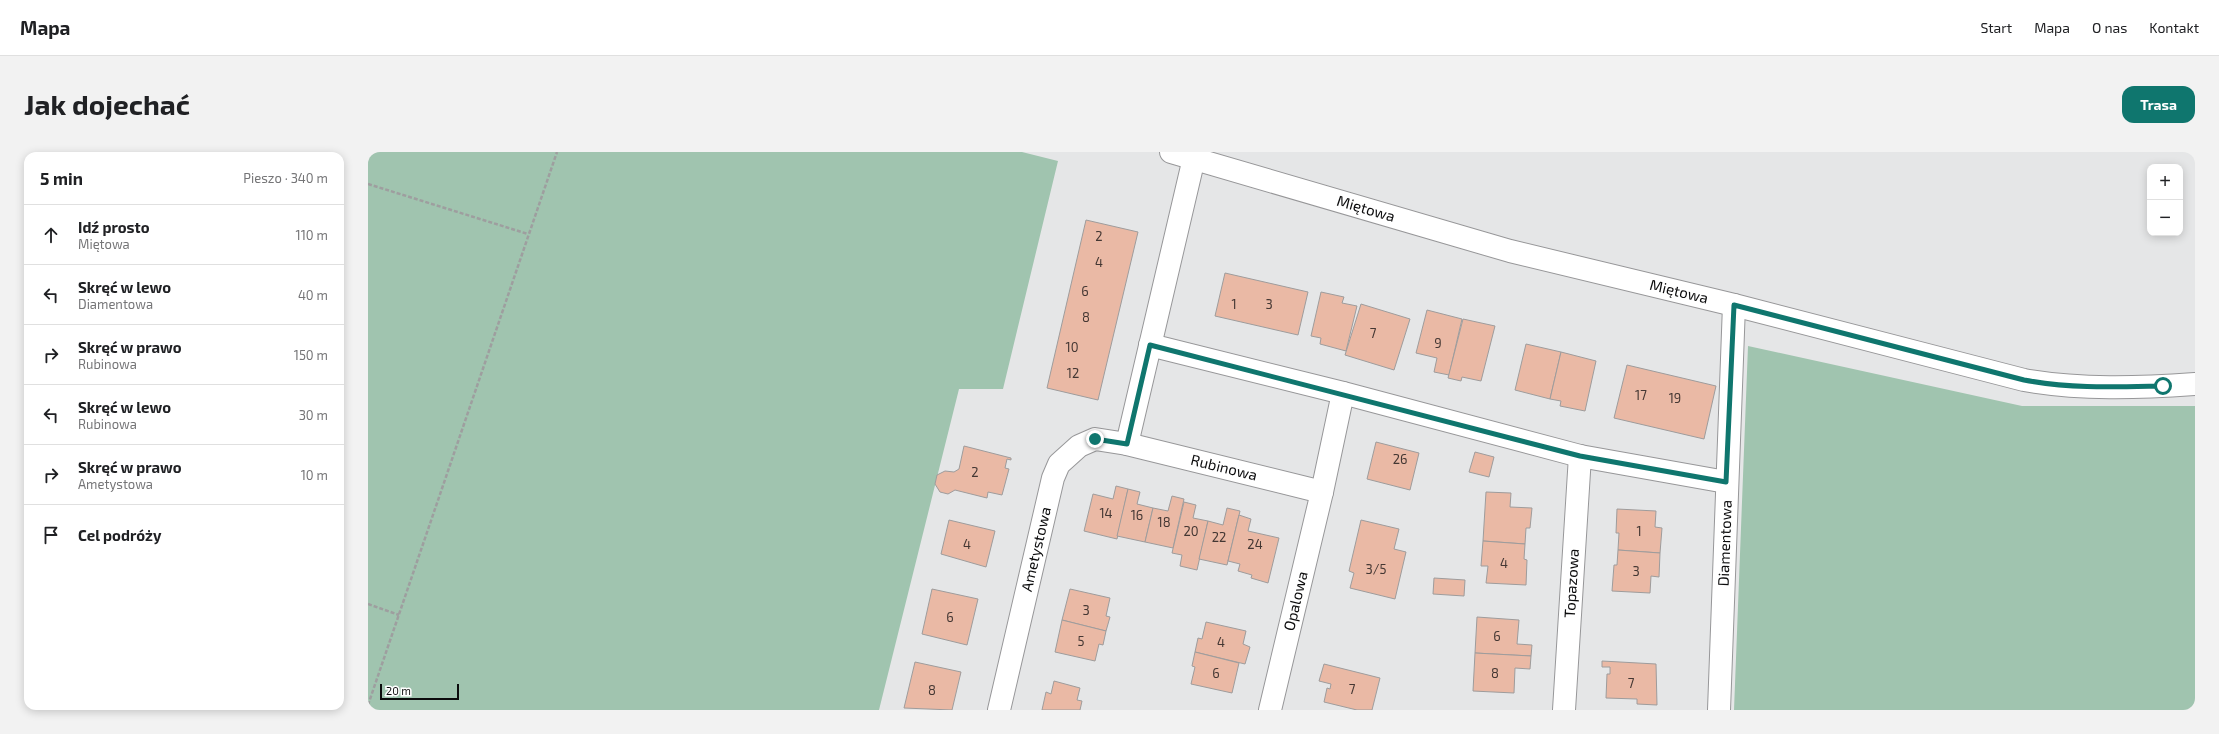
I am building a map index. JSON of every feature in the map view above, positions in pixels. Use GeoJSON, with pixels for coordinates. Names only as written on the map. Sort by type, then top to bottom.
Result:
{"type":"FeatureCollection","features":[{"type":"Feature","properties":{"kind":"street","name":"Miętowa"},"geometry":{"type":"LineString","coordinates":[[1171,152],[1510,251],[1734,305],[2017,378],[2058,386],[2086,388],[2195,384]]}},
{"type":"Feature","properties":{"kind":"street"},"geometry":{"type":"LineString","coordinates":[[1127,444],[1194,158]]}},
{"type":"Feature","properties":{"kind":"street","name":"Diamentowa"},"geometry":{"type":"LineString","coordinates":[[1719,710],[1726,482],[1734,305]]}},
{"type":"Feature","properties":{"kind":"street"},"geometry":{"type":"LineString","coordinates":[[1150,345],[1343,393],[1580,456],[1726,482]]}},
{"type":"Feature","properties":{"kind":"street"},"geometry":{"type":"LineString","coordinates":[[1322,492],[1343,393]]}},
{"type":"Feature","properties":{"kind":"street","name":"Ametystowa"},"geometry":{"type":"LineString","coordinates":[[998,710],[1052,478],[1060,464],[1079,446],[1095,439],[1127,444]]}},
{"type":"Feature","properties":{"kind":"street","name":"Rubinowa"},"geometry":{"type":"LineString","coordinates":[[1127,444],[1322,492]]}},
{"type":"Feature","properties":{"kind":"street","name":"Topazowa"},"geometry":{"type":"LineString","coordinates":[[1564,710],[1580,456]]}},
{"type":"Feature","properties":{"kind":"street","name":"Opalowa"},"geometry":{"type":"LineString","coordinates":[[1270,710],[1322,492]]}},
{"type":"Feature","properties":{"kind":"path"},"geometry":{"type":"LineString","coordinates":[[368,705],[557,152]]}},
{"type":"Feature","properties":{"kind":"path"},"geometry":{"type":"LineString","coordinates":[[368,184],[528,234]]}},
{"type":"Feature","properties":{"kind":"path"},"geometry":{"type":"LineString","coordinates":[[368,604],[399,615]]}},
{"type":"Feature","properties":{"kind":"green space"},"geometry":{"type":"Polygon","coordinates":[[[368,152],[1022,152],[1058,161],[1003,389],[959,389],[879,710],[368,710],[368,152]]]}},
{"type":"Feature","properties":{"kind":"green space"},"geometry":{"type":"Polygon","coordinates":[[[1748,346],[2022,406],[2195,406],[2195,710],[1734,710],[1748,346]]]}},
{"type":"Feature","properties":{"kind":"building"},"geometry":{"type":"Polygon","coordinates":[[[1086,220],[1138,232],[1098,400],[1047,388],[1086,220]]]}},
{"type":"Feature","properties":{"kind":"building"},"geometry":{"type":"Polygon","coordinates":[[[1225,273],[1308,292],[1298,335],[1215,316],[1225,273]]]}},
{"type":"Feature","properties":{"kind":"building"},"geometry":{"type":"Polygon","coordinates":[[[1321,292],[1344,297],[1342,303],[1357,306],[1346,351],[1320,344],[1321,338],[1311,336],[1321,292]]]}},
{"type":"Feature","properties":{"kind":"building"},"geometry":{"type":"Polygon","coordinates":[[[1361,304],[1410,319],[1394,370],[1345,355],[1361,304]]]}},
{"type":"Feature","properties":{"kind":"building"},"geometry":{"type":"Polygon","coordinates":[[[1427,310],[1462,319],[1449,375],[1434,372],[1437,358],[1416,353],[1427,310]]]}},
{"type":"Feature","properties":{"kind":"building"},"geometry":{"type":"Polygon","coordinates":[[[1463,319],[1495,326],[1481,381],[1462,377],[1461,381],[1448,378],[1463,319]]]}},
{"type":"Feature","properties":{"kind":"building"},"geometry":{"type":"Polygon","coordinates":[[[1526,344],[1561,352],[1550,399],[1515,390],[1526,344]]]}},
{"type":"Feature","properties":{"kind":"building"},"geometry":{"type":"Polygon","coordinates":[[[1561,352],[1596,361],[1585,411],[1560,406],[1561,401],[1550,399],[1561,352]]]}},
{"type":"Feature","properties":{"kind":"building"},"geometry":{"type":"Polygon","coordinates":[[[1627,365],[1716,386],[1704,439],[1614,418],[1627,365]]]}},
{"type":"Feature","properties":{"kind":"building"},"geometry":{"type":"Polygon","coordinates":[[[1376,442],[1419,453],[1410,490],[1367,479],[1376,442]]]}},
{"type":"Feature","properties":{"kind":"building"},"geometry":{"type":"Polygon","coordinates":[[[964,446],[1011,458],[1011,460],[1007,459],[1005,468],[1009,469],[1002,495],[988,492],[987,498],[955,490],[948,494],[940,492],[935,484],[937,475],[945,471],[954,472],[959,469],[964,446]]]}},
{"type":"Feature","properties":{"kind":"building"},"geometry":{"type":"Polygon","coordinates":[[[1475,452],[1494,457],[1489,477],[1469,472],[1475,452]]]}},
{"type":"Feature","properties":{"kind":"building"},"geometry":{"type":"Polygon","coordinates":[[[1116,486],[1128,489],[1117,539],[1084,531],[1093,494],[1113,499],[1116,486]]]}},
{"type":"Feature","properties":{"kind":"building"},"geometry":{"type":"Polygon","coordinates":[[[1128,489],[1140,492],[1137,504],[1153,508],[1145,542],[1117,536],[1128,489]]]}},
{"type":"Feature","properties":{"kind":"building"},"geometry":{"type":"Polygon","coordinates":[[[1486,492],[1511,493],[1510,507],[1532,508],[1530,528],[1526,528],[1525,544],[1483,541],[1486,492]]]}},
{"type":"Feature","properties":{"kind":"building"},"geometry":{"type":"Polygon","coordinates":[[[1172,496],[1184,499],[1173,548],[1145,542],[1153,508],[1168,511],[1172,496]]]}},
{"type":"Feature","properties":{"kind":"building"},"geometry":{"type":"Polygon","coordinates":[[[1184,502],[1196,505],[1193,518],[1208,521],[1197,570],[1180,566],[1182,555],[1172,553],[1184,502]]]}},
{"type":"Feature","properties":{"kind":"building"},"geometry":{"type":"Polygon","coordinates":[[[1227,508],[1240,511],[1227,565],[1199,559],[1208,521],[1223,525],[1227,508]]]}},
{"type":"Feature","properties":{"kind":"building"},"geometry":{"type":"Polygon","coordinates":[[[1617,509],[1656,511],[1655,527],[1662,528],[1660,553],[1618,550],[1619,533],[1616,533],[1617,509]]]}},
{"type":"Feature","properties":{"kind":"building"},"geometry":{"type":"Polygon","coordinates":[[[1239,515],[1251,519],[1248,531],[1279,538],[1268,583],[1251,578],[1252,575],[1238,571],[1240,564],[1228,561],[1239,515]]]}},
{"type":"Feature","properties":{"kind":"building"},"geometry":{"type":"Polygon","coordinates":[[[949,520],[995,531],[986,567],[941,554],[949,520]]]}},
{"type":"Feature","properties":{"kind":"building"},"geometry":{"type":"Polygon","coordinates":[[[1361,520],[1399,529],[1394,549],[1406,552],[1395,599],[1350,588],[1354,573],[1349,571],[1361,520]]]}},
{"type":"Feature","properties":{"kind":"building"},"geometry":{"type":"Polygon","coordinates":[[[1483,541],[1525,544],[1524,559],[1527,560],[1526,585],[1486,583],[1488,566],[1481,566],[1483,541]]]}},
{"type":"Feature","properties":{"kind":"building"},"geometry":{"type":"Polygon","coordinates":[[[1618,550],[1660,553],[1659,577],[1651,576],[1650,593],[1612,591],[1614,565],[1617,565],[1618,550]]]}},
{"type":"Feature","properties":{"kind":"building"},"geometry":{"type":"Polygon","coordinates":[[[1434,578],[1465,580],[1464,596],[1433,594],[1434,578]]]}},
{"type":"Feature","properties":{"kind":"building"},"geometry":{"type":"Polygon","coordinates":[[[932,589],[978,599],[967,645],[922,634],[932,589]]]}},
{"type":"Feature","properties":{"kind":"building"},"geometry":{"type":"Polygon","coordinates":[[[1070,589],[1110,598],[1106,616],[1110,617],[1106,631],[1062,620],[1070,589]]]}},
{"type":"Feature","properties":{"kind":"building"},"geometry":{"type":"Polygon","coordinates":[[[1477,617],[1519,620],[1517,644],[1532,645],[1531,656],[1475,653],[1477,617]]]}},
{"type":"Feature","properties":{"kind":"building"},"geometry":{"type":"Polygon","coordinates":[[[1062,620],[1106,631],[1103,645],[1099,644],[1095,661],[1055,652],[1062,620]]]}},
{"type":"Feature","properties":{"kind":"building"},"geometry":{"type":"Polygon","coordinates":[[[1206,622],[1246,631],[1243,644],[1250,647],[1245,664],[1195,652],[1198,638],[1202,639],[1206,622]]]}},
{"type":"Feature","properties":{"kind":"building"},"geometry":{"type":"Polygon","coordinates":[[[1195,652],[1239,663],[1232,693],[1191,684],[1195,667],[1192,666],[1195,652]]]}},
{"type":"Feature","properties":{"kind":"building"},"geometry":{"type":"Polygon","coordinates":[[[1475,653],[1531,656],[1530,669],[1515,668],[1514,693],[1473,691],[1475,653]]]}},
{"type":"Feature","properties":{"kind":"building"},"geometry":{"type":"Polygon","coordinates":[[[1602,661],[1656,664],[1657,705],[1637,704],[1637,699],[1606,698],[1607,674],[1610,674],[1610,667],[1602,667],[1602,661]]]}},
{"type":"Feature","properties":{"kind":"building"},"geometry":{"type":"Polygon","coordinates":[[[915,662],[961,672],[952,710],[904,708],[915,662]]]}},
{"type":"Feature","properties":{"kind":"building"},"geometry":{"type":"Polygon","coordinates":[[[1324,664],[1380,678],[1372,710],[1357,710],[1324,702],[1327,688],[1330,689],[1331,684],[1319,681],[1324,664]]]}},
{"type":"Feature","properties":{"kind":"building"},"geometry":{"type":"Polygon","coordinates":[[[1054,681],[1080,688],[1077,700],[1082,701],[1080,710],[1042,710],[1046,692],[1051,694],[1054,681]]]}},
{"type":"Feature","properties":{"kind":"route"},"geometry":{"type":"LineString","coordinates":[[1095,439],[1127,444],[1150,345],[1343,393],[1580,456],[1726,482],[1734,305],[2024,380],[2058,386],[2086,388],[2163,386]]}}]}
